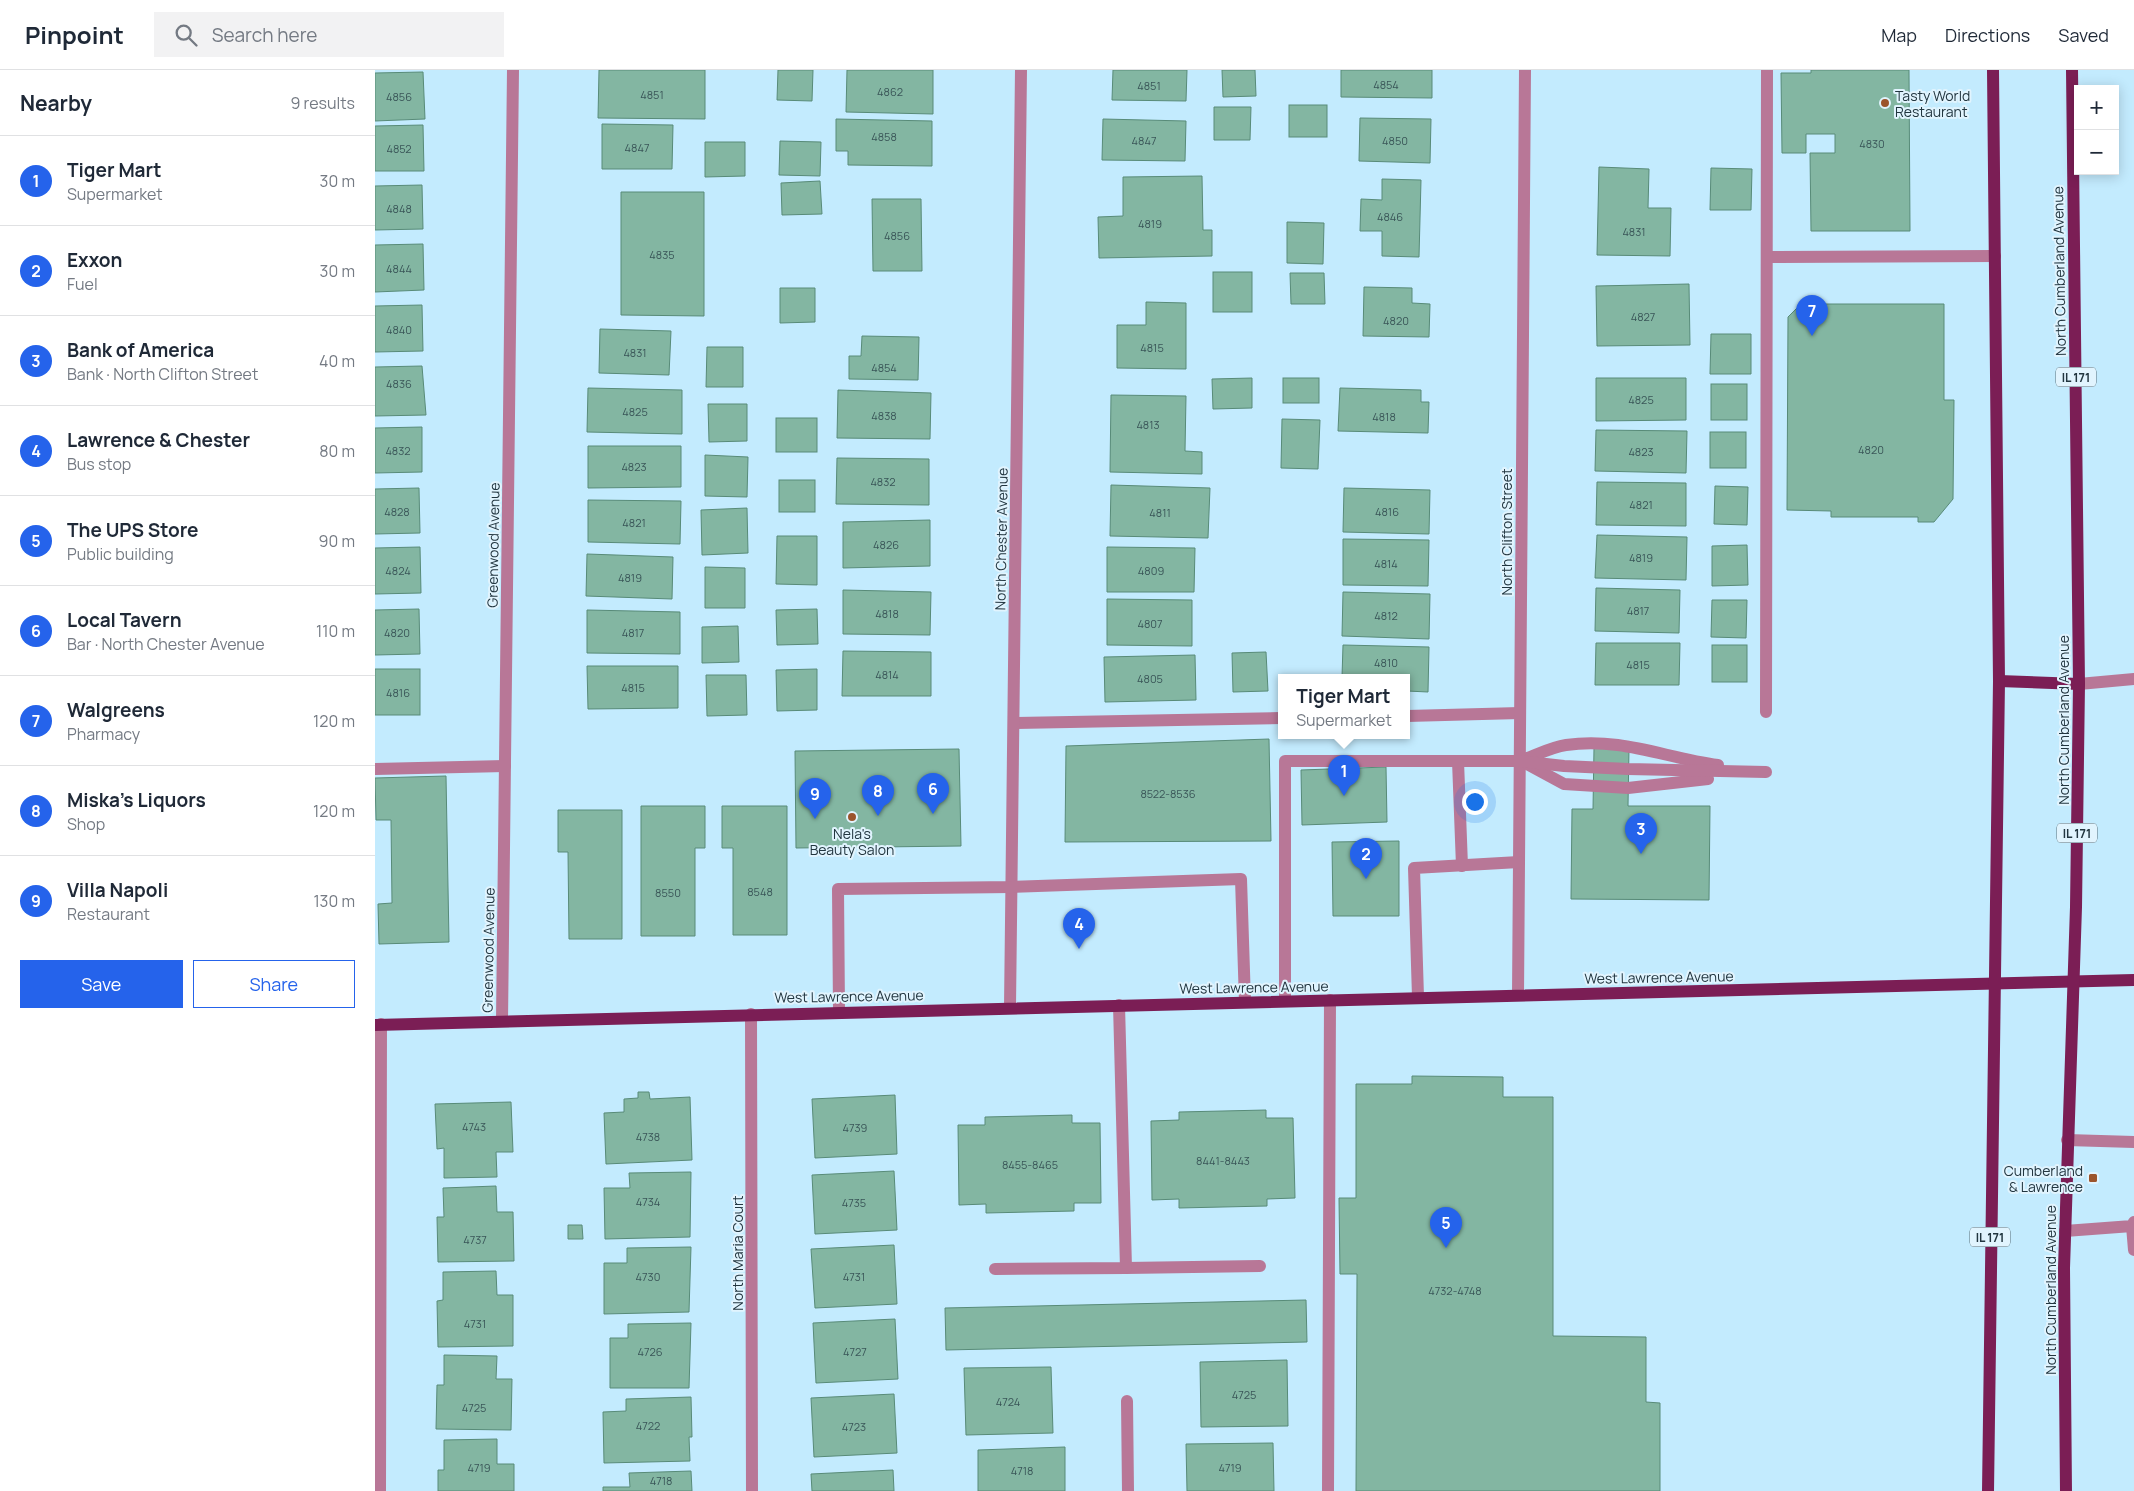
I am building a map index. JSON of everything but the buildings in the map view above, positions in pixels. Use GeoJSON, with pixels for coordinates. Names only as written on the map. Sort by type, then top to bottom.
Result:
{"type":"FeatureCollection","features":[{"type":"Feature","properties":{"kind":"main road","name":"IL 171"},"geometry":{"type":"LineString","coordinates":[[1988,1491],[1999,681],[1993,70]]}},
{"type":"Feature","properties":{"kind":"main road","name":"North Cumberland Avenue"},"geometry":{"type":"LineString","coordinates":[[2066,1491],[2065,1231],[2079,684],[2072,70]]}},
{"type":"Feature","properties":{"kind":"main road"},"geometry":{"type":"LineString","coordinates":[[1999,681],[2079,684]]}},
{"type":"Feature","properties":{"kind":"main road","name":"West Lawrence Avenue"},"geometry":{"type":"LineString","coordinates":[[378,1024],[2134,980]]}},
{"type":"Feature","properties":{"kind":"street","name":"Greenwood Avenue"},"geometry":{"type":"LineString","coordinates":[[502,1021],[513,70]]}},
{"type":"Feature","properties":{"kind":"street","name":"North Chester Avenue"},"geometry":{"type":"LineString","coordinates":[[1010,1007],[1021,70]]}},
{"type":"Feature","properties":{"kind":"street","name":"North Clifton Street"},"geometry":{"type":"LineString","coordinates":[[1518,995],[1525,70]]}},
{"type":"Feature","properties":{"kind":"street"},"geometry":{"type":"LineString","coordinates":[[1765,712],[1767,70]]}},
{"type":"Feature","properties":{"kind":"street"},"geometry":{"type":"LineString","coordinates":[[1767,257],[1995,256]]}},
{"type":"Feature","properties":{"kind":"street"},"geometry":{"type":"LineString","coordinates":[[2079,684],[2134,680]]}},
{"type":"Feature","properties":{"kind":"street"},"geometry":{"type":"LineString","coordinates":[[1410,716],[1520,713]]}},
{"type":"Feature","properties":{"kind":"street"},"geometry":{"type":"LineString","coordinates":[[1013,723],[1278,718]]}},
{"type":"Feature","properties":{"kind":"street"},"geometry":{"type":"LineString","coordinates":[[1520,761],[1565,745],[1626,745],[1698,762],[1766,772]]}},
{"type":"Feature","properties":{"kind":"street"},"geometry":{"type":"LineString","coordinates":[[1285,1001],[1285,761],[1520,761],[1620,769],[1766,772]]}},
{"type":"Feature","properties":{"kind":"street"},"geometry":{"type":"LineString","coordinates":[[1458,761],[1462,866]]}},
{"type":"Feature","properties":{"kind":"street"},"geometry":{"type":"LineString","coordinates":[[1520,761],[1564,784],[1593,787],[1628,788],[1766,772]]}},
{"type":"Feature","properties":{"kind":"street"},"geometry":{"type":"LineString","coordinates":[[375,768],[505,766]]}},
{"type":"Feature","properties":{"kind":"street"},"geometry":{"type":"LineString","coordinates":[[1417,997],[1414,868],[1519,862]]}},
{"type":"Feature","properties":{"kind":"street"},"geometry":{"type":"LineString","coordinates":[[839,1012],[838,889],[1012,887],[1241,879],[1245,1002]]}},
{"type":"Feature","properties":{"kind":"street"},"geometry":{"type":"LineString","coordinates":[[1328,1491],[1330,1000]]}},
{"type":"Feature","properties":{"kind":"street"},"geometry":{"type":"LineString","coordinates":[[1119,1005],[1126,1268]]}},
{"type":"Feature","properties":{"kind":"street","name":"North Maria Court"},"geometry":{"type":"LineString","coordinates":[[751,1014],[752,1491]]}},
{"type":"Feature","properties":{"kind":"street"},"geometry":{"type":"LineString","coordinates":[[378,1024],[380,1491]]}},
{"type":"Feature","properties":{"kind":"street"},"geometry":{"type":"LineString","coordinates":[[2067,1140],[2134,1142]]}},
{"type":"Feature","properties":{"kind":"street"},"geometry":{"type":"LineString","coordinates":[[2065,1231],[2133,1224],[2134,1250]]}},
{"type":"Feature","properties":{"kind":"street"},"geometry":{"type":"LineString","coordinates":[[995,1270],[1260,1266]]}},
{"type":"Feature","properties":{"kind":"street"},"geometry":{"type":"LineString","coordinates":[[1127,1401],[1128,1491]]}},
{"type":"Feature","properties":{"kind":"place","name":"Tasty World Restaurant"},"geometry":{"type":"Point","coordinates":[1885,103]}},
{"type":"Feature","properties":{"kind":"place","name":"Walgreens"},"geometry":{"type":"Point","coordinates":[1812,336]}},
{"type":"Feature","properties":{"kind":"place","name":"Tiger Mart"},"geometry":{"type":"Point","coordinates":[1344,796]}},
{"type":"Feature","properties":{"kind":"place","name":"Local Tavern"},"geometry":{"type":"Point","coordinates":[933,814]}},
{"type":"Feature","properties":{"kind":"place","name":"Miska's Liquors"},"geometry":{"type":"Point","coordinates":[878,816]}},
{"type":"Feature","properties":{"kind":"place","name":"Nela's Beauty Salon"},"geometry":{"type":"Point","coordinates":[852,817]}},
{"type":"Feature","properties":{"kind":"place","name":"Villa Napoli"},"geometry":{"type":"Point","coordinates":[815,819]}},
{"type":"Feature","properties":{"kind":"place","name":"Bank of America"},"geometry":{"type":"Point","coordinates":[1641,854]}},
{"type":"Feature","properties":{"kind":"place","name":"Exxon"},"geometry":{"type":"Point","coordinates":[1366,879]}},
{"type":"Feature","properties":{"kind":"place","name":"Lawrence & Chester"},"geometry":{"type":"Point","coordinates":[1079,949]}},
{"type":"Feature","properties":{"kind":"place","name":"Cumberland & Lawrence"},"geometry":{"type":"Point","coordinates":[2093,1178]}},
{"type":"Feature","properties":{"kind":"place","name":"The UPS Store"},"geometry":{"type":"Point","coordinates":[1446,1248]}}]}
